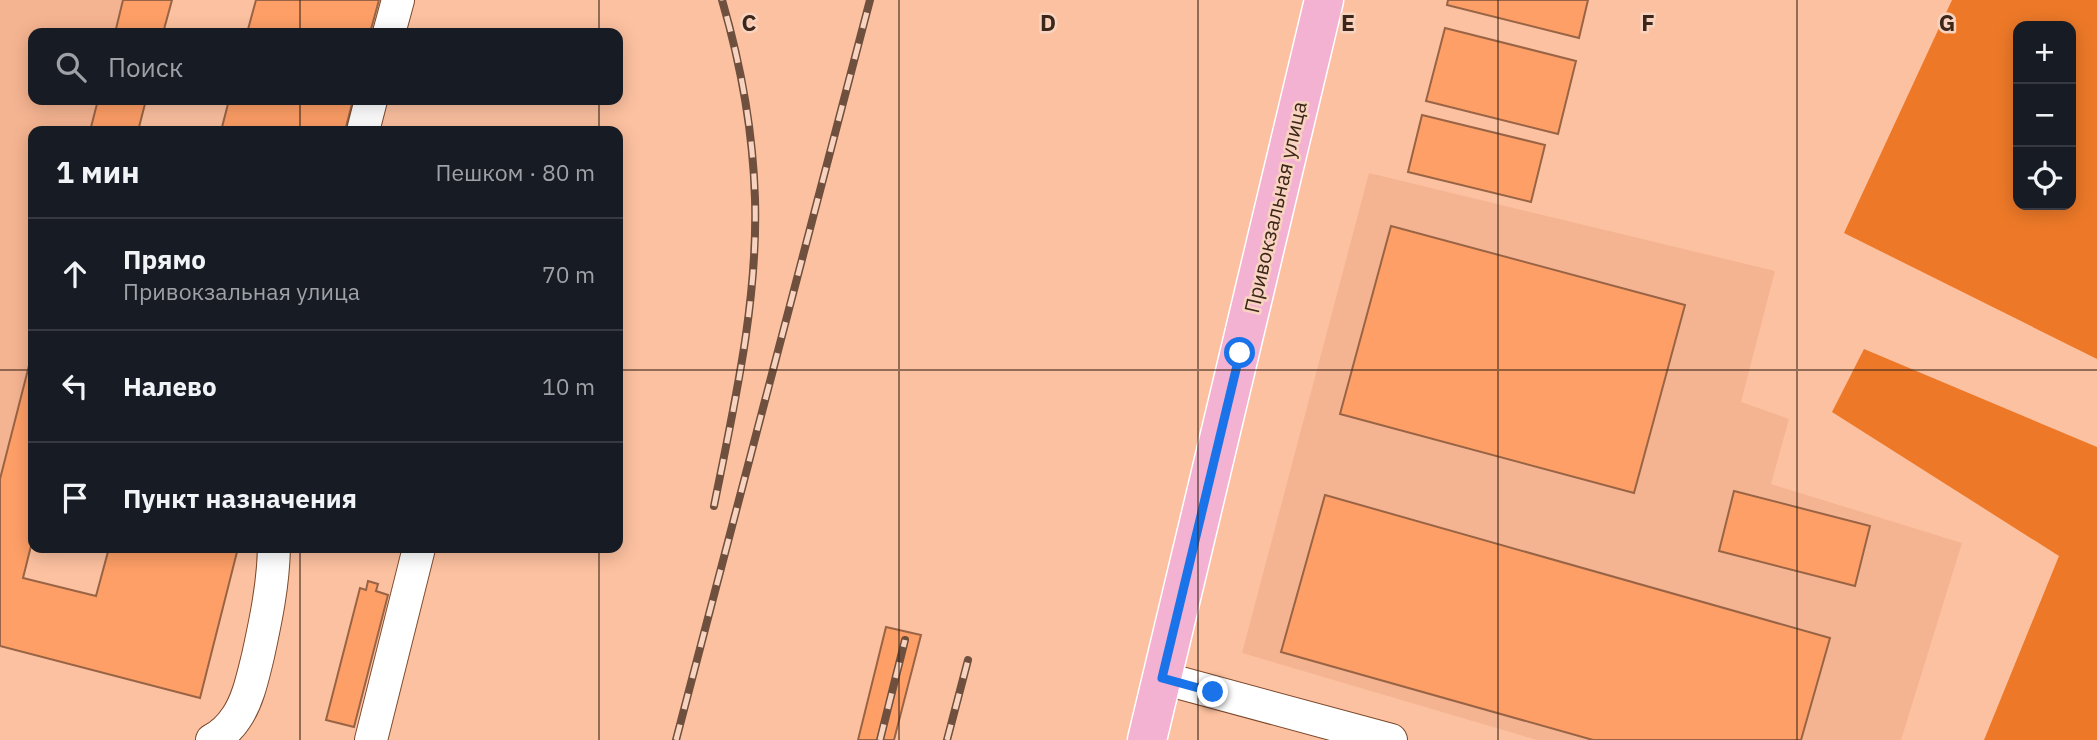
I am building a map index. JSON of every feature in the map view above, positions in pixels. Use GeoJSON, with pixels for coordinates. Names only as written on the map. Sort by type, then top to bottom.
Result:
{"type":"FeatureCollection","features":[{"type":"Feature","properties":{"kind":"main road","name":"Привокзальная улица"},"geometry":{"type":"LineString","coordinates":[[1147,740],[1324,0]]}},
{"type":"Feature","properties":{"kind":"lane"},"geometry":{"type":"LineString","coordinates":[[390,28],[398,0]]}},
{"type":"Feature","properties":{"kind":"lane"},"geometry":{"type":"LineString","coordinates":[[364,126],[370,105]]}},
{"type":"Feature","properties":{"kind":"lane"},"geometry":{"type":"LineString","coordinates":[[212,740],[222,735],[237,718],[251,683],[269,606],[274,553]]}},
{"type":"Feature","properties":{"kind":"lane"},"geometry":{"type":"LineString","coordinates":[[371,740],[418,553]]}},
{"type":"Feature","properties":{"kind":"lane"},"geometry":{"type":"LineString","coordinates":[[1162,678],[1391,740]]}},
{"type":"Feature","properties":{"kind":"shaded area"},"geometry":{"type":"Polygon","coordinates":[[[0,0],[123,0],[116,28],[28,28],[28,105],[97,105],[91,126],[28,126],[28,370],[0,479],[0,0]]]}},
{"type":"Feature","properties":{"kind":"shaded area"},"geometry":{"type":"Polygon","coordinates":[[[1952,0],[2097,0],[2097,359],[1844,233],[1952,0]]]}},
{"type":"Feature","properties":{"kind":"shaded area"},"geometry":{"type":"Polygon","coordinates":[[[1369,173],[1775,271],[1741,402],[1789,419],[1771,484],[1962,543],[1901,740],[1537,740],[1242,653],[1369,173]]]}},
{"type":"Feature","properties":{"kind":"shaded area"},"geometry":{"type":"Polygon","coordinates":[[[1864,349],[2097,447],[2097,740],[1984,740],[2059,556],[1832,412],[1864,349]]]}},
{"type":"Feature","properties":{"kind":"building"},"geometry":{"type":"Polygon","coordinates":[[[123,0],[172,0],[164,28],[116,28],[123,0]]]}},
{"type":"Feature","properties":{"kind":"building"},"geometry":{"type":"Polygon","coordinates":[[[256,0],[379,0],[371,28],[248,28],[256,0]]]}},
{"type":"Feature","properties":{"kind":"building"},"geometry":{"type":"Polygon","coordinates":[[[1448,0],[1588,0],[1579,38],[1447,5],[1448,0]]]}},
{"type":"Feature","properties":{"kind":"building"},"geometry":{"type":"Polygon","coordinates":[[[1445,28],[1576,61],[1558,134],[1426,101],[1445,28]]]}},
{"type":"Feature","properties":{"kind":"building"},"geometry":{"type":"Polygon","coordinates":[[[97,105],[145,105],[139,126],[91,126],[97,105]]]}},
{"type":"Feature","properties":{"kind":"building"},"geometry":{"type":"Polygon","coordinates":[[[228,105],[352,105],[346,126],[222,126],[228,105]]]}},
{"type":"Feature","properties":{"kind":"building"},"geometry":{"type":"Polygon","coordinates":[[[1422,115],[1545,145],[1531,202],[1408,172],[1422,115]]]}},
{"type":"Feature","properties":{"kind":"building"},"geometry":{"type":"Polygon","coordinates":[[[1391,226],[1685,305],[1634,493],[1340,414],[1391,226]]]}},
{"type":"Feature","properties":{"kind":"building"},"geometry":{"type":"Polygon","coordinates":[[[28,370],[29,553],[23,578],[96,596],[108,553],[237,553],[200,698],[0,646],[0,479],[28,370]]]}},
{"type":"Feature","properties":{"kind":"building"},"geometry":{"type":"Polygon","coordinates":[[[1734,491],[1870,526],[1855,586],[1719,551],[1734,491]]]}},
{"type":"Feature","properties":{"kind":"building"},"geometry":{"type":"Polygon","coordinates":[[[1325,495],[1830,638],[1801,740],[1593,740],[1281,652],[1325,495]]]}},
{"type":"Feature","properties":{"kind":"building"},"geometry":{"type":"Polygon","coordinates":[[[368,581],[378,584],[376,591],[388,595],[354,727],[326,720],[360,588],[366,590],[368,581]]]}},
{"type":"Feature","properties":{"kind":"building"},"geometry":{"type":"Polygon","coordinates":[[[886,627],[921,635],[894,740],[858,740],[886,627]]]}},
{"type":"Feature","properties":{"kind":"railway"},"geometry":{"type":"LineString","coordinates":[[714,506],[749,315],[755,238],[754,174],[749,123],[735,49],[722,0]]}},
{"type":"Feature","properties":{"kind":"railway"},"geometry":{"type":"LineString","coordinates":[[676,740],[870,0]]}},
{"type":"Feature","properties":{"kind":"railway"},"geometry":{"type":"LineString","coordinates":[[880,740],[905,640]]}},
{"type":"Feature","properties":{"kind":"railway"},"geometry":{"type":"LineString","coordinates":[[947,740],[968,660]]}},
{"type":"Feature","properties":{"kind":"route"},"geometry":{"type":"LineString","coordinates":[[1213,692],[1162,678],[1240,353]]}}]}
